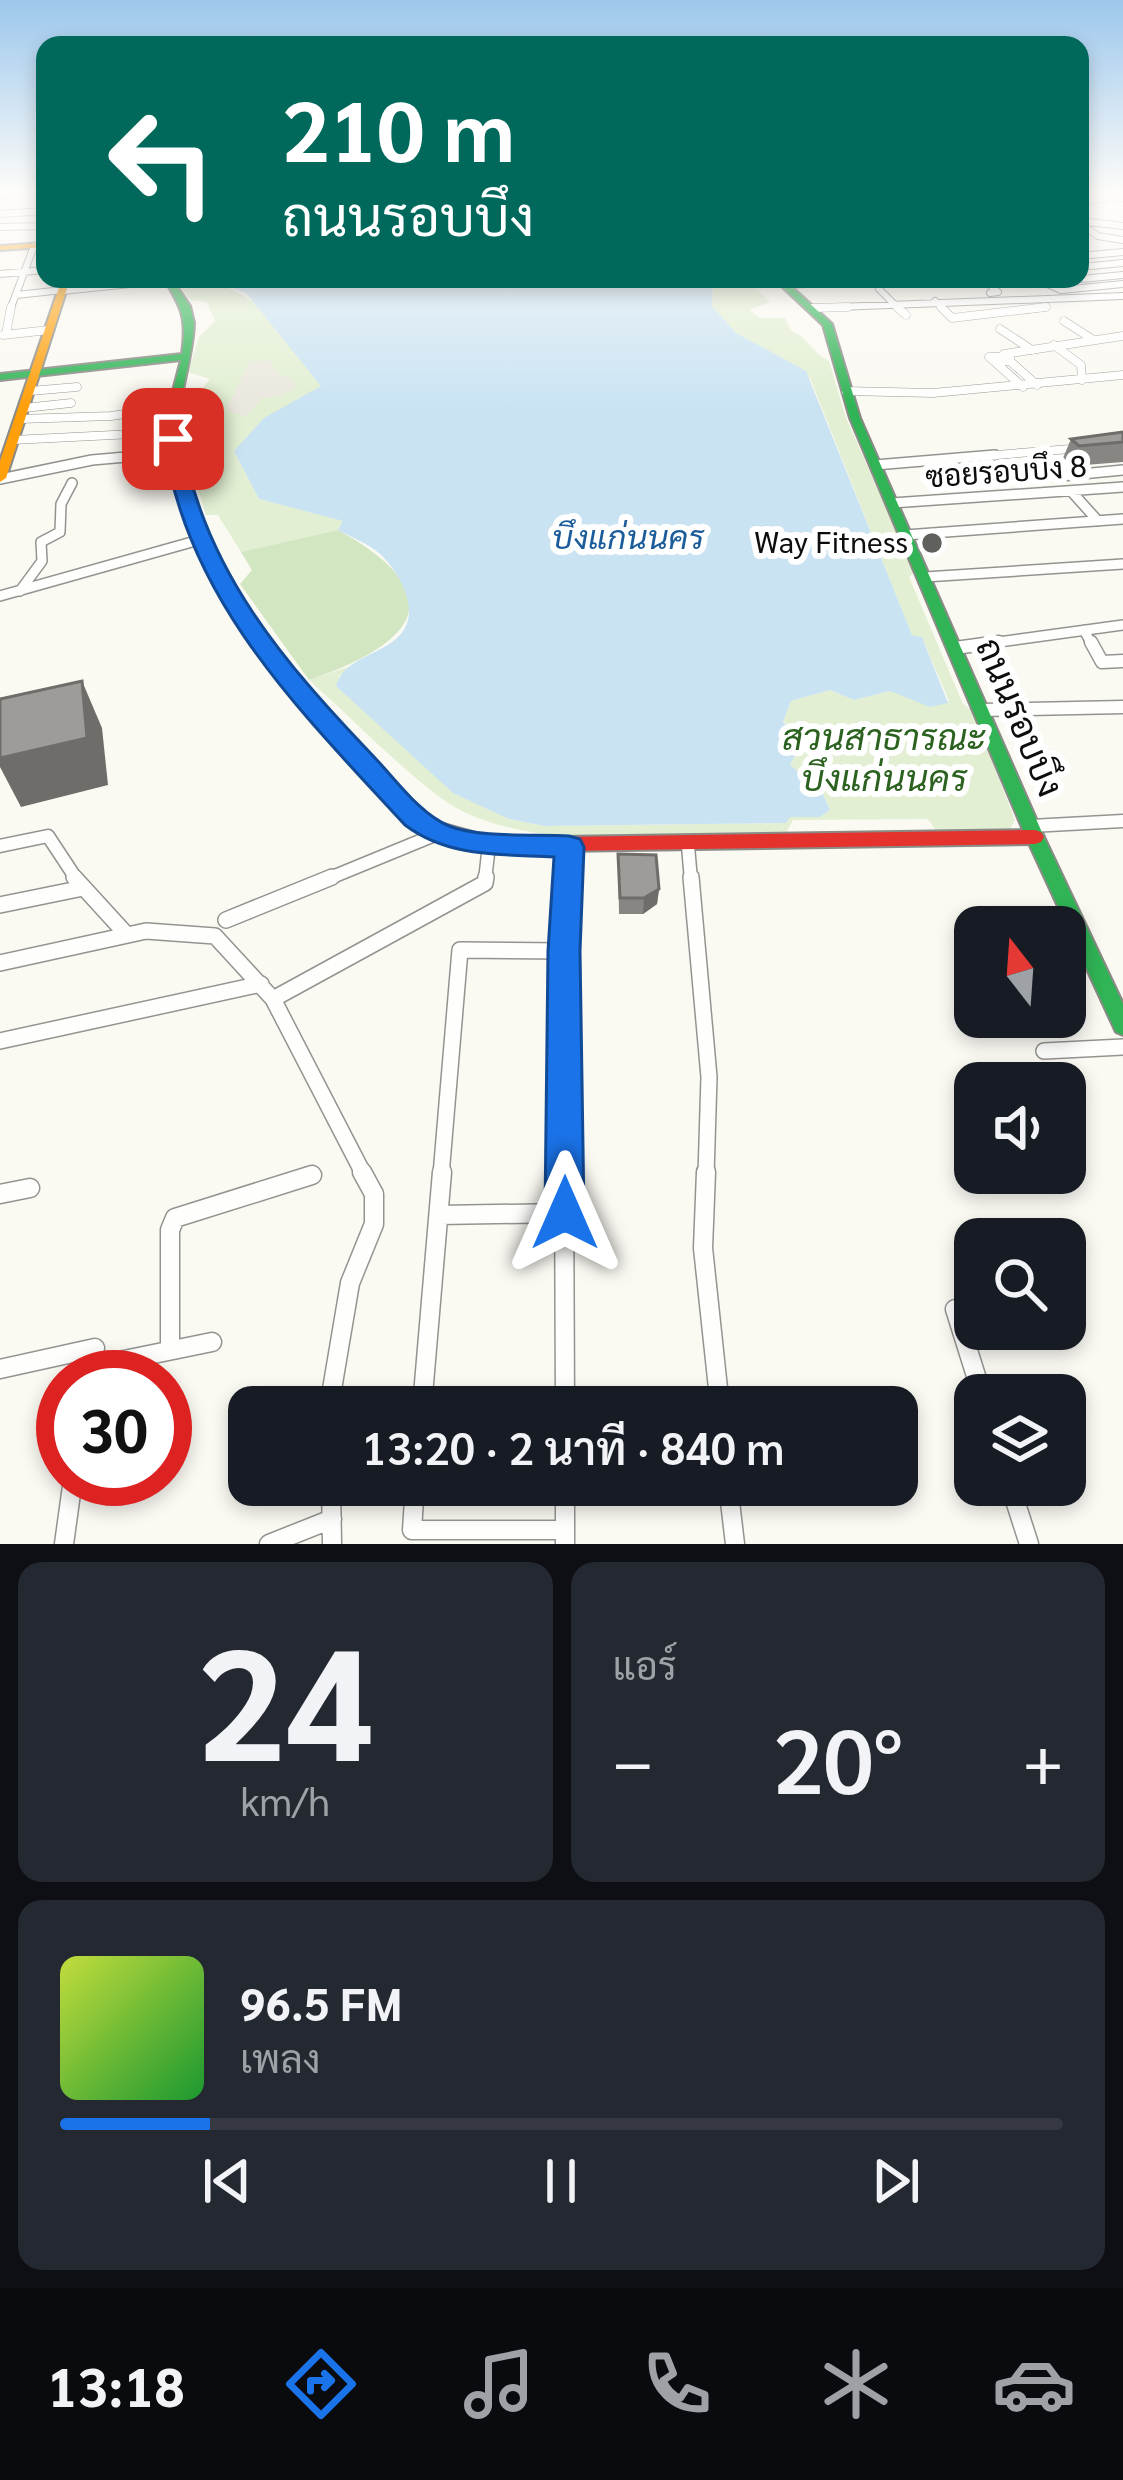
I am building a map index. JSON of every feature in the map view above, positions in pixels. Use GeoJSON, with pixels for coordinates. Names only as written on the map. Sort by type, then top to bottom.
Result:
{"type":"FeatureCollection","features":[{"type":"Feature","properties":{"kind":"street"},"geometry":{"type":"LineString","coordinates":[[31,262],[3,335],[49,330]]}},
{"type":"Feature","properties":{"kind":"street"},"geometry":{"type":"LineString","coordinates":[[1089,266],[1123,263]]}},
{"type":"Feature","properties":{"kind":"street"},"geometry":{"type":"LineString","coordinates":[[0,274],[36,271]]}},
{"type":"Feature","properties":{"kind":"street"},"geometry":{"type":"LineString","coordinates":[[1089,285],[1123,280]]}},
{"type":"Feature","properties":{"kind":"street"},"geometry":{"type":"LineString","coordinates":[[3,298],[59,288]]}},
{"type":"Feature","properties":{"kind":"street"},"geometry":{"type":"LineString","coordinates":[[64,288],[0,478],[71,463],[175,453]]}},
{"type":"Feature","properties":{"kind":"street"},"geometry":{"type":"LineString","coordinates":[[173,288],[188,312],[172,407],[175,453],[180,486],[199,540],[286,681],[415,818],[437,834]]}},
{"type":"Feature","properties":{"kind":"street","name":"ถนนรอบบึง"},"geometry":{"type":"LineString","coordinates":[[437,834],[489,844],[569,847],[1033,832],[875,465],[846,391],[827,324],[788,288]]}},
{"type":"Feature","properties":{"kind":"street"},"geometry":{"type":"LineString","coordinates":[[879,288],[906,315]]}},
{"type":"Feature","properties":{"kind":"street"},"geometry":{"type":"LineString","coordinates":[[960,295],[998,292],[994,288]]}},
{"type":"Feature","properties":{"kind":"street"},"geometry":{"type":"LineString","coordinates":[[1030,288],[1042,300]]}},
{"type":"Feature","properties":{"kind":"street"},"geometry":{"type":"LineString","coordinates":[[812,308],[1123,296]]}},
{"type":"Feature","properties":{"kind":"street"},"geometry":{"type":"LineString","coordinates":[[935,301],[952,318],[1045,307],[1082,309]]}},
{"type":"Feature","properties":{"kind":"street"},"geometry":{"type":"LineString","coordinates":[[1064,321],[1093,340]]}},
{"type":"Feature","properties":{"kind":"street"},"geometry":{"type":"LineString","coordinates":[[1000,329],[1030,349]]}},
{"type":"Feature","properties":{"kind":"street"},"geometry":{"type":"LineString","coordinates":[[1006,359],[1030,349],[1123,336]]}},
{"type":"Feature","properties":{"kind":"street"},"geometry":{"type":"LineString","coordinates":[[1054,345],[1081,365],[1082,380]]}},
{"type":"Feature","properties":{"kind":"street"},"geometry":{"type":"LineString","coordinates":[[20,413],[182,357]]}},
{"type":"Feature","properties":{"kind":"street"},"geometry":{"type":"LineString","coordinates":[[1006,359],[1023,387]]}},
{"type":"Feature","properties":{"kind":"street"},"geometry":{"type":"LineString","coordinates":[[1006,359],[1037,385]]}},
{"type":"Feature","properties":{"kind":"street"},"geometry":{"type":"LineString","coordinates":[[846,391],[933,394],[1123,375]]}},
{"type":"Feature","properties":{"kind":"street"},"geometry":{"type":"LineString","coordinates":[[0,377],[20,413]]}},
{"type":"Feature","properties":{"kind":"street"},"geometry":{"type":"LineString","coordinates":[[20,413],[77,387]]}},
{"type":"Feature","properties":{"kind":"street"},"geometry":{"type":"LineString","coordinates":[[20,413],[71,403]]}},
{"type":"Feature","properties":{"kind":"street"},"geometry":{"type":"LineString","coordinates":[[20,413],[111,416],[172,407]]}},
{"type":"Feature","properties":{"kind":"street"},"geometry":{"type":"LineString","coordinates":[[20,413],[173,432]]}},
{"type":"Feature","properties":{"kind":"street"},"geometry":{"type":"LineString","coordinates":[[875,465],[1100,447]]}},
{"type":"Feature","properties":{"kind":"street"},"geometry":{"type":"LineString","coordinates":[[1038,452],[1061,476],[1123,470]]}},
{"type":"Feature","properties":{"kind":"street"},"geometry":{"type":"LineString","coordinates":[[20,591],[43,561],[41,542],[60,532],[61,504],[72,483]]}},
{"type":"Feature","properties":{"kind":"street","name":"ซอยรอบบึง 8"},"geometry":{"type":"LineString","coordinates":[[892,503],[1123,487]]}},
{"type":"Feature","properties":{"kind":"street"},"geometry":{"type":"LineString","coordinates":[[1071,491],[1097,521]]}},
{"type":"Feature","properties":{"kind":"street"},"geometry":{"type":"LineString","coordinates":[[905,535],[1123,519]]}},
{"type":"Feature","properties":{"kind":"street"},"geometry":{"type":"LineString","coordinates":[[0,596],[199,540]]}},
{"type":"Feature","properties":{"kind":"street"},"geometry":{"type":"LineString","coordinates":[[43,561],[69,577]]}},
{"type":"Feature","properties":{"kind":"street"},"geometry":{"type":"LineString","coordinates":[[925,577],[1123,564]]}},
{"type":"Feature","properties":{"kind":"street"},"geometry":{"type":"LineString","coordinates":[[956,648],[1123,625]]}},
{"type":"Feature","properties":{"kind":"street"},"geometry":{"type":"LineString","coordinates":[[1084,630],[1102,662],[1123,662]]}},
{"type":"Feature","properties":{"kind":"street"},"geometry":{"type":"LineString","coordinates":[[982,710],[1123,707]]}},
{"type":"Feature","properties":{"kind":"street"},"geometry":{"type":"LineString","coordinates":[[1123,821],[1033,832],[1123,1026]]}},
{"type":"Feature","properties":{"kind":"street"},"geometry":{"type":"LineString","coordinates":[[226,920],[437,834]]}},
{"type":"Feature","properties":{"kind":"street"},"geometry":{"type":"LineString","coordinates":[[0,846],[48,836],[64,867],[127,935]]}},
{"type":"Feature","properties":{"kind":"street"},"geometry":{"type":"LineString","coordinates":[[0,1041],[267,991],[485,883],[489,844]]}},
{"type":"Feature","properties":{"kind":"street"},"geometry":{"type":"LineString","coordinates":[[688,846],[709,1077],[704,1248],[718,1386]]}},
{"type":"Feature","properties":{"kind":"street"},"geometry":{"type":"LineString","coordinates":[[565,1386],[564,951],[569,847]]}},
{"type":"Feature","properties":{"kind":"street"},"geometry":{"type":"LineString","coordinates":[[0,905],[83,887]]}},
{"type":"Feature","properties":{"kind":"street"},"geometry":{"type":"LineString","coordinates":[[0,963],[146,931],[215,936],[267,991],[374,1194],[374,1224],[350,1283],[333,1386]]}},
{"type":"Feature","properties":{"kind":"street"},"geometry":{"type":"LineString","coordinates":[[424,1386],[460,950],[564,951]]}},
{"type":"Feature","properties":{"kind":"street"},"geometry":{"type":"LineString","coordinates":[[1044,1051],[1123,1047]]}},
{"type":"Feature","properties":{"kind":"street"},"geometry":{"type":"LineString","coordinates":[[212,1342],[170,1350],[170,1230],[175,1218],[312,1174]]}},
{"type":"Feature","properties":{"kind":"street"},"geometry":{"type":"LineString","coordinates":[[0,1194],[30,1188]]}},
{"type":"Feature","properties":{"kind":"street"},"geometry":{"type":"LineString","coordinates":[[439,1215],[565,1213]]}},
{"type":"Feature","properties":{"kind":"street"},"geometry":{"type":"LineString","coordinates":[[0,1370],[36,1362]]}},
{"type":"Feature","properties":{"kind":"street"},"geometry":{"type":"LineString","coordinates":[[64,1544],[69,1506]]}},
{"type":"Feature","properties":{"kind":"street"},"geometry":{"type":"LineString","coordinates":[[332,1506],[332,1544]]}},
{"type":"Feature","properties":{"kind":"street"},"geometry":{"type":"LineString","coordinates":[[414,1506],[412,1530],[565,1537],[565,1506]]}},
{"type":"Feature","properties":{"kind":"street"},"geometry":{"type":"LineString","coordinates":[[730,1506],[735,1544]]}},
{"type":"Feature","properties":{"kind":"street"},"geometry":{"type":"LineString","coordinates":[[1017,1506],[1029,1544]]}},
{"type":"Feature","properties":{"kind":"street"},"geometry":{"type":"LineString","coordinates":[[269,1544],[332,1519]]}},
{"type":"Feature","properties":{"kind":"green space"},"geometry":{"type":"Polygon","coordinates":[[[181,288],[228,288],[245,297],[277,326],[322,387],[234,451],[259,499],[344,521],[338,530],[241,552],[218,515],[206,515],[182,437],[185,393],[203,388],[210,379],[188,372],[199,337],[215,321],[207,302],[191,300],[181,288]]]}},
{"type":"Feature","properties":{"kind":"green space","name":"สวนสาธารณะ บึงแก่นนคร"},"geometry":{"type":"Polygon","coordinates":[[[713,288],[755,288],[770,302],[749,310],[760,318],[785,318],[791,331],[829,361],[846,418],[915,572],[909,577],[963,704],[972,710],[1015,820],[1010,829],[937,832],[928,819],[793,820],[786,833],[655,838],[560,836],[515,829],[475,817],[441,798],[309,680],[351,666],[338,677],[509,819],[545,826],[786,823],[789,817],[820,817],[830,810],[821,790],[790,765],[803,740],[783,721],[791,701],[830,690],[854,700],[890,691],[949,701],[922,637],[912,636],[810,378],[736,333],[712,306],[713,288]]]}},
{"type":"Feature","properties":{"kind":"green space"},"geometry":{"type":"Polygon","coordinates":[[[338,530],[398,576],[409,597],[407,616],[396,634],[375,651],[309,680],[240,584],[252,570],[241,552],[338,530]]]}},
{"type":"Feature","properties":{"kind":"shaded area"},"geometry":{"type":"Polygon","coordinates":[[[269,360],[278,374],[295,381],[295,387],[284,395],[262,398],[246,417],[226,410],[250,362],[269,360]]]}},
{"type":"Feature","properties":{"kind":"water","name":"บึงแก่นนคร"},"geometry":{"type":"Polygon","coordinates":[[[234,288],[713,288],[712,306],[736,333],[806,371],[912,635],[922,637],[948,703],[930,707],[890,691],[854,700],[830,690],[791,701],[783,722],[803,740],[790,765],[821,790],[830,810],[820,817],[790,817],[786,823],[545,826],[509,819],[453,793],[336,686],[346,669],[392,642],[406,625],[408,603],[394,570],[379,553],[338,530],[343,521],[259,499],[234,451],[264,418],[321,386],[246,293],[234,288]]]}},
{"type":"Feature","properties":{"kind":"building"},"geometry":{"type":"Polygon","coordinates":[[[1123,432],[1123,442],[1079,446],[1071,439],[1123,432]]]}},
{"type":"Feature","properties":{"kind":"building"},"geometry":{"type":"Polygon","coordinates":[[[82,681],[87,738],[0,758],[0,699],[82,681]]]}},
{"type":"Feature","properties":{"kind":"building"},"geometry":{"type":"Polygon","coordinates":[[[618,854],[656,855],[659,889],[644,898],[620,898],[618,854]]]}},
{"type":"Feature","properties":{"kind":"traffic: fast"},"geometry":{"type":"LineString","coordinates":[[174,288],[185,306],[189,339],[173,437],[182,488],[198,537],[220,583],[279,669],[383,784]]}},
{"type":"Feature","properties":{"kind":"traffic: fast"},"geometry":{"type":"LineString","coordinates":[[788,288],[827,324],[855,418],[1035,837],[1123,1026]]}},
{"type":"Feature","properties":{"kind":"traffic: fast"},"geometry":{"type":"LineString","coordinates":[[0,377],[182,357]]}},
{"type":"Feature","properties":{"kind":"traffic: slow"},"geometry":{"type":"LineString","coordinates":[[0,478],[63,288]]}},
{"type":"Feature","properties":{"kind":"traffic: jam"},"geometry":{"type":"LineString","coordinates":[[383,784],[430,827],[494,845],[1035,837]]}},
{"type":"Feature","properties":{"kind":"place","name":"Way Fitness"},"geometry":{"type":"Point","coordinates":[932,543]}},
{"type":"Feature","properties":{"kind":"route"},"geometry":{"type":"LineString","coordinates":[[173,439],[180,486],[199,540],[241,615],[286,681],[415,818],[437,834],[460,841],[569,847],[564,951],[565,1213]]}}]}
